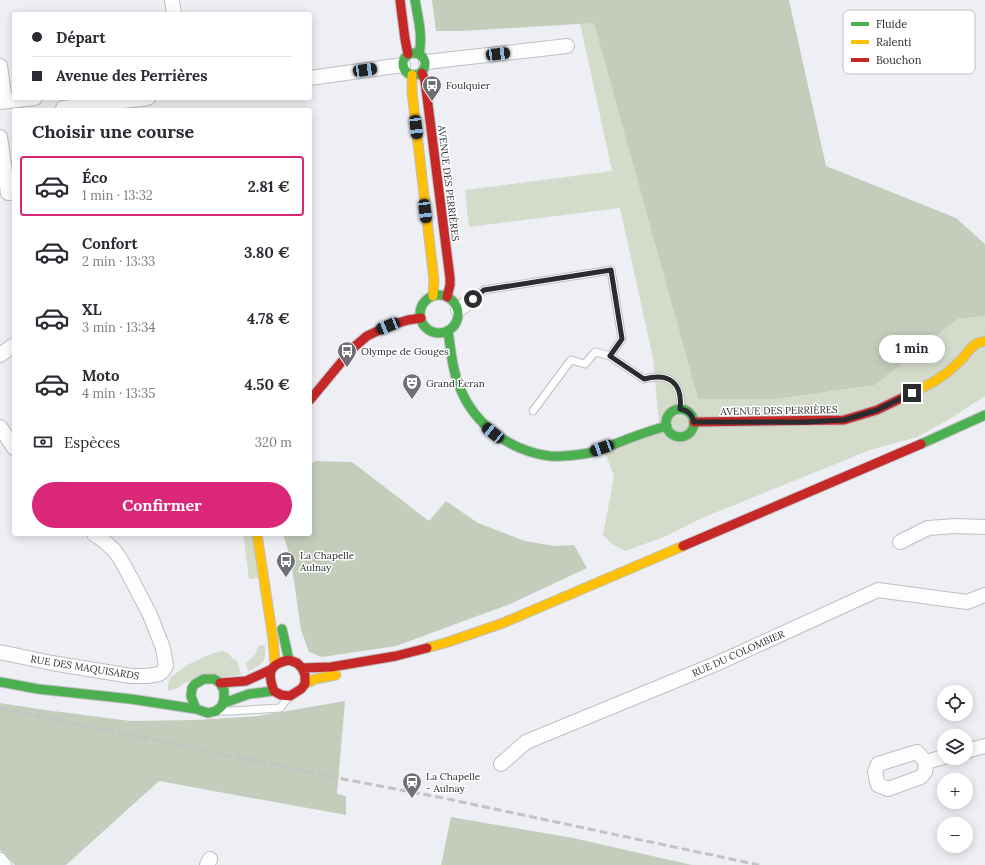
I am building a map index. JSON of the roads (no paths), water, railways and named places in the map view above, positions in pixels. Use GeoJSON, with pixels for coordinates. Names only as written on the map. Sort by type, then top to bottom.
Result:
{"type":"FeatureCollection","features":[{"type":"Feature","properties":{"kind":"street"},"geometry":{"type":"LineString","coordinates":[[172,0],[174,12]]}},
{"type":"Feature","properties":{"kind":"street"},"geometry":{"type":"LineString","coordinates":[[400,0],[434,280],[433,296]]}},
{"type":"Feature","properties":{"kind":"street","name":"AVENUE DES PERRIÈRES"},"geometry":{"type":"LineString","coordinates":[[415,0],[420,37],[420,50],[450,278],[447,297]]}},
{"type":"Feature","properties":{"kind":"street"},"geometry":{"type":"LineString","coordinates":[[422,63],[567,46]]}},
{"type":"Feature","properties":{"kind":"street"},"geometry":{"type":"LineString","coordinates":[[408,65],[414,53],[422,63]]}},
{"type":"Feature","properties":{"kind":"street"},"geometry":{"type":"LineString","coordinates":[[408,65],[417,75],[422,63]]}},
{"type":"Feature","properties":{"kind":"street"},"geometry":{"type":"LineString","coordinates":[[312,78],[408,65]]}},
{"type":"Feature","properties":{"kind":"street"},"geometry":{"type":"LineString","coordinates":[[0,66],[2,102],[18,100]]}},
{"type":"Feature","properties":{"kind":"street"},"geometry":{"type":"LineString","coordinates":[[60,105],[123,100]]}},
{"type":"Feature","properties":{"kind":"street"},"geometry":{"type":"LineString","coordinates":[[0,138],[8,193],[12,192]]}},
{"type":"Feature","properties":{"kind":"street"},"geometry":{"type":"LineString","coordinates":[[440,295],[447,297],[454,302],[458,310],[458,318],[448,331],[440,333],[431,331],[425,326],[421,318],[421,309],[426,301],[433,296],[440,295]]}},
{"type":"Feature","properties":{"kind":"street"},"geometry":{"type":"LineString","coordinates":[[458,310],[473,299]]}},
{"type":"Feature","properties":{"kind":"street"},"geometry":{"type":"LineString","coordinates":[[312,398],[353,348],[367,336],[388,326],[421,318]]}},
{"type":"Feature","properties":{"kind":"street"},"geometry":{"type":"LineString","coordinates":[[448,331],[455,373],[462,393],[486,427],[495,435],[521,449],[541,455],[563,457],[589,453],[667,426]]}},
{"type":"Feature","properties":{"kind":"street","name":"AVENUE DES PERRIÈRES"},"geometry":{"type":"LineString","coordinates":[[694,422],[805,422],[844,420],[867,414],[935,381],[948,372],[977,343],[985,340]]}},
{"type":"Feature","properties":{"kind":"street"},"geometry":{"type":"LineString","coordinates":[[0,355],[12,346]]}},
{"type":"Feature","properties":{"kind":"street"},"geometry":{"type":"LineString","coordinates":[[921,444],[979,408]]}},
{"type":"Feature","properties":{"kind":"street"},"geometry":{"type":"LineString","coordinates":[[676,409],[680,409],[691,414],[694,422],[688,434],[680,437],[672,434],[666,422],[669,414],[676,409]]}},
{"type":"Feature","properties":{"kind":"street"},"geometry":{"type":"LineString","coordinates":[[0,682],[38,689],[131,698],[196,709],[202,713],[211,714],[217,711],[224,703],[249,694],[274,691],[281,695],[290,696],[296,694],[305,684],[315,679],[428,657],[454,648],[503,623],[921,444],[985,415]]}},
{"type":"Feature","properties":{"kind":"street"},"geometry":{"type":"LineString","coordinates":[[0,427],[12,445]]}},
{"type":"Feature","properties":{"kind":"street"},"geometry":{"type":"LineString","coordinates":[[900,542],[928,528],[956,526],[985,527]]}},
{"type":"Feature","properties":{"kind":"street","name":"RUE DES MAQUISARDS"},"geometry":{"type":"LineString","coordinates":[[0,652],[52,663],[131,676],[147,676],[158,674],[163,671],[166,666],[163,648],[144,603],[122,560],[114,550],[96,536]]}},
{"type":"Feature","properties":{"kind":"street"},"geometry":{"type":"LineString","coordinates":[[257,536],[273,639],[272,667],[269,678],[274,691]]}},
{"type":"Feature","properties":{"kind":"street","name":"RUE DU COLOMBIER"},"geometry":{"type":"LineString","coordinates":[[501,764],[526,742],[718,663],[878,590],[967,602],[985,595]]}},
{"type":"Feature","properties":{"kind":"street"},"geometry":{"type":"LineString","coordinates":[[281,622],[289,660]]}},
{"type":"Feature","properties":{"kind":"street"},"geometry":{"type":"LineString","coordinates":[[302,668],[331,667],[396,656],[448,642],[503,623]]}},
{"type":"Feature","properties":{"kind":"street"},"geometry":{"type":"LineString","coordinates":[[220,683],[246,681],[282,661],[289,660],[297,662],[302,668],[305,675],[305,684]]}},
{"type":"Feature","properties":{"kind":"street"},"geometry":{"type":"LineString","coordinates":[[196,709],[191,698],[190,688],[198,681],[207,678],[220,683],[224,688],[224,703]]}},
{"type":"Feature","properties":{"kind":"street"},"geometry":{"type":"LineString","coordinates":[[131,698],[172,696]]}},
{"type":"Feature","properties":{"kind":"street"},"geometry":{"type":"LineString","coordinates":[[973,749],[985,746]]}},
{"type":"Feature","properties":{"kind":"street"},"geometry":{"type":"LineString","coordinates":[[926,762],[937,759]]}},
{"type":"Feature","properties":{"kind":"street"},"geometry":{"type":"LineString","coordinates":[[0,860],[4,865]]}},
{"type":"Feature","properties":{"kind":"lane"},"geometry":{"type":"LineString","coordinates":[[473,299],[484,290],[611,270],[622,339],[610,356]]}},
{"type":"Feature","properties":{"kind":"lane"},"geometry":{"type":"LineString","coordinates":[[534,411],[571,360],[585,364],[595,352],[610,356],[644,379],[653,376],[668,378],[677,386],[681,403],[680,409]]}},
{"type":"Feature","properties":{"kind":"lane"},"geometry":{"type":"LineString","coordinates":[[217,711],[280,708],[290,696]]}},
{"type":"Feature","properties":{"kind":"railway"},"geometry":{"type":"LineString","coordinates":[[0,708],[348,780],[438,797],[759,865]]}},
{"type":"Feature","properties":{"kind":"place","name":"Foulquier"},"geometry":{"type":"Point","coordinates":[432,102]}},
{"type":"Feature","properties":{"kind":"place","name":"Olympe de Gouges"},"geometry":{"type":"Point","coordinates":[347,368]}},
{"type":"Feature","properties":{"kind":"place","name":"Grand Écran"},"geometry":{"type":"Point","coordinates":[412,400]}},
{"type":"Feature","properties":{"kind":"place","name":"La Chapelle Aulnay"},"geometry":{"type":"Point","coordinates":[286,578]}},
{"type":"Feature","properties":{"kind":"place","name":"La Chapelle - Aulnay"},"geometry":{"type":"Point","coordinates":[412,799]}}]}
